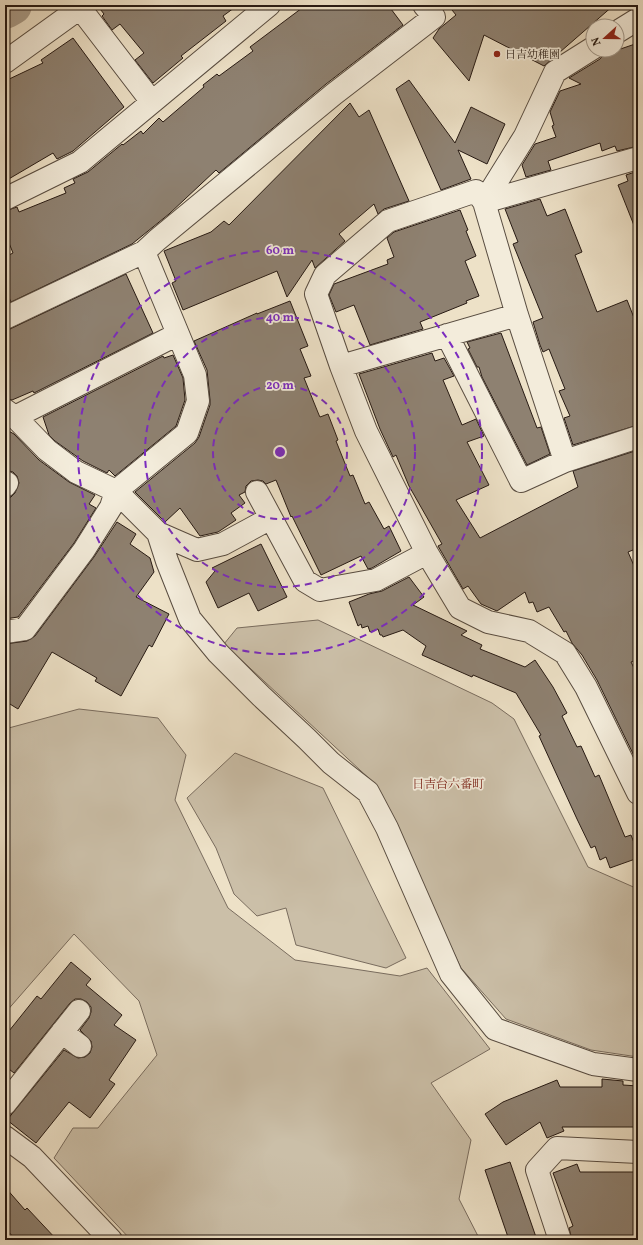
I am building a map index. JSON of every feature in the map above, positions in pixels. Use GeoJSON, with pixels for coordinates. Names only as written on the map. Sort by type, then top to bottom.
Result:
{"type":"FeatureCollection","features":[{"type":"Feature","properties":{"kind":"street"},"geometry":{"type":"LineString","coordinates":[[5,199],[80,162],[269,5]]}},
{"type":"Feature","properties":{"kind":"street"},"geometry":{"type":"LineString","coordinates":[[5,318],[144,252],[334,94],[434,17],[424,5]]}},
{"type":"Feature","properties":{"kind":"street"},"geometry":{"type":"LineString","coordinates":[[5,62],[82,7],[152,102]]}},
{"type":"Feature","properties":{"kind":"street"},"geometry":{"type":"LineString","coordinates":[[625,27],[638,19]]}},
{"type":"Feature","properties":{"kind":"street"},"geometry":{"type":"LineString","coordinates":[[484,202],[525,136],[555,72],[585,53]]}},
{"type":"Feature","properties":{"kind":"street"},"geometry":{"type":"LineString","coordinates":[[484,202],[638,158]]}},
{"type":"Feature","properties":{"kind":"street"},"geometry":{"type":"LineString","coordinates":[[565,461],[517,315],[484,202],[476,191],[388,221],[325,275],[316,294],[341,366],[366,431],[426,553],[460,608],[488,622],[529,631],[565,653],[586,686],[638,793]]}},
{"type":"Feature","properties":{"kind":"street"},"geometry":{"type":"LineString","coordinates":[[5,632],[26,629],[88,544],[111,507],[116,491],[187,433],[198,401],[195,375],[144,252]]}},
{"type":"Feature","properties":{"kind":"street"},"geometry":{"type":"LineString","coordinates":[[341,366],[517,315]]}},
{"type":"Feature","properties":{"kind":"street"},"geometry":{"type":"LineString","coordinates":[[178,334],[10,413],[47,450],[76,472],[116,491],[158,533],[197,550],[223,544],[271,518]]}},
{"type":"Feature","properties":{"kind":"street"},"geometry":{"type":"LineString","coordinates":[[447,335],[521,481],[565,461],[638,437]]}},
{"type":"Feature","properties":{"kind":"street"},"geometry":{"type":"LineString","coordinates":[[5,482],[7,484],[5,486]]}},
{"type":"Feature","properties":{"kind":"street"},"geometry":{"type":"LineString","coordinates":[[257,492],[305,581],[320,590],[376,580],[426,553]]}},
{"type":"Feature","properties":{"kind":"street"},"geometry":{"type":"LineString","coordinates":[[158,533],[190,619],[194,624],[218,653],[261,696],[331,763],[368,792],[387,828],[451,974],[496,1029],[593,1064],[638,1070]]}},
{"type":"Feature","properties":{"kind":"street"},"geometry":{"type":"LineString","coordinates":[[5,1104],[79,1011]]}},
{"type":"Feature","properties":{"kind":"street"},"geometry":{"type":"LineString","coordinates":[[62,1032],[80,1046]]}},
{"type":"Feature","properties":{"kind":"street"},"geometry":{"type":"LineString","coordinates":[[5,1136],[32,1157],[111,1240]]}},
{"type":"Feature","properties":{"kind":"street"},"geometry":{"type":"LineString","coordinates":[[560,1240],[537,1170],[557,1148],[638,1152]]}},
{"type":"Feature","properties":{"kind":"shaded area"},"geometry":{"type":"Polygon","coordinates":[[[318,620],[492,703],[514,719],[588,867],[638,889],[638,1057],[591,1050],[506,1019],[461,968],[374,783],[224,644],[237,628],[318,620]]]}},
{"type":"Feature","properties":{"kind":"shaded area"},"geometry":{"type":"Polygon","coordinates":[[[79,709],[158,718],[186,755],[175,800],[228,908],[295,960],[400,976],[427,968],[490,1049],[431,1083],[471,1140],[459,1199],[480,1240],[131,1240],[54,1158],[73,1128],[98,1128],[157,1055],[139,1001],[74,934],[5,1013],[5,729],[79,709]]]}},
{"type":"Feature","properties":{"kind":"shaded area"},"geometry":{"type":"Polygon","coordinates":[[[235,753],[323,788],[406,958],[386,968],[296,945],[286,908],[257,916],[234,894],[216,848],[187,798],[235,753]]]}},
{"type":"Feature","properties":{"kind":"building"},"geometry":{"type":"Polygon","coordinates":[[[97,5],[238,5],[223,16],[226,21],[181,56],[183,58],[153,83],[135,60],[144,53],[120,24],[112,30],[102,16],[104,14],[97,5]]]}},
{"type":"Feature","properties":{"kind":"building"},"geometry":{"type":"Polygon","coordinates":[[[306,5],[388,5],[403,25],[326,84],[219,173],[216,170],[169,214],[132,244],[11,302],[5,289],[5,257],[13,253],[5,233],[5,211],[17,207],[19,212],[66,193],[64,188],[75,183],[73,179],[88,172],[122,144],[123,145],[141,131],[143,134],[159,118],[163,122],[204,87],[203,85],[217,74],[219,76],[253,51],[250,47],[306,5]]]}},
{"type":"Feature","properties":{"kind":"building"},"geometry":{"type":"Polygon","coordinates":[[[448,5],[614,5],[599,18],[585,18],[585,30],[544,66],[484,35],[469,81],[433,38],[439,29],[456,15],[448,5]]]}},
{"type":"Feature","properties":{"kind":"building"},"geometry":{"type":"Polygon","coordinates":[[[73,38],[124,107],[73,151],[57,159],[53,153],[7,180],[8,184],[5,185],[5,81],[43,63],[41,60],[73,38]]]}},
{"type":"Feature","properties":{"kind":"building"},"geometry":{"type":"Polygon","coordinates":[[[638,43],[638,146],[617,151],[615,146],[602,151],[600,143],[548,161],[551,170],[526,177],[522,165],[535,144],[556,137],[552,126],[554,125],[550,112],[560,91],[581,84],[569,78],[601,58],[625,58],[625,47],[638,43]]]}},
{"type":"Feature","properties":{"kind":"building"},"geometry":{"type":"Polygon","coordinates":[[[409,80],[455,143],[471,107],[505,124],[487,164],[458,150],[471,179],[441,190],[396,89],[409,80]]]}},
{"type":"Feature","properties":{"kind":"building"},"geometry":{"type":"Polygon","coordinates":[[[350,103],[359,117],[369,110],[409,201],[384,209],[378,214],[374,204],[339,234],[345,241],[315,268],[312,260],[287,297],[277,271],[183,310],[172,283],[176,281],[164,251],[211,232],[224,221],[229,225],[350,103]]]}},
{"type":"Feature","properties":{"kind":"building"},"geometry":{"type":"Polygon","coordinates":[[[638,171],[637,233],[618,185],[628,181],[626,175],[638,171]]]}},
{"type":"Feature","properties":{"kind":"building"},"geometry":{"type":"Polygon","coordinates":[[[540,199],[547,216],[565,209],[582,252],[575,255],[597,312],[627,300],[638,328],[638,425],[573,445],[564,418],[570,416],[559,391],[565,389],[549,349],[543,352],[540,345],[533,322],[543,318],[513,244],[518,242],[505,209],[540,199]]]}},
{"type":"Feature","properties":{"kind":"building"},"geometry":{"type":"Polygon","coordinates":[[[460,210],[468,230],[466,231],[476,256],[465,261],[479,296],[466,301],[467,303],[420,322],[423,329],[370,345],[354,305],[336,312],[329,295],[334,284],[388,264],[387,260],[394,257],[387,238],[394,232],[460,210]]]}},
{"type":"Feature","properties":{"kind":"building"},"geometry":{"type":"Polygon","coordinates":[[[126,274],[153,333],[34,393],[33,391],[12,400],[5,398],[5,330],[126,274]]]}},
{"type":"Feature","properties":{"kind":"building"},"geometry":{"type":"Polygon","coordinates":[[[290,301],[308,346],[300,349],[311,376],[304,378],[319,415],[320,417],[328,414],[338,440],[336,441],[350,476],[353,475],[365,504],[369,502],[384,529],[389,526],[401,551],[372,568],[368,569],[361,556],[321,575],[292,516],[291,517],[276,480],[266,484],[263,481],[258,480],[251,481],[246,486],[245,492],[239,495],[245,503],[231,513],[236,520],[218,532],[200,536],[180,508],[165,522],[135,492],[195,443],[199,437],[210,405],[210,400],[207,370],[194,341],[257,313],[290,301]]]}},
{"type":"Feature","properties":{"kind":"building"},"geometry":{"type":"Polygon","coordinates":[[[501,333],[537,428],[541,427],[550,454],[527,465],[482,377],[479,367],[477,367],[468,349],[470,348],[467,342],[501,333]]]}},
{"type":"Feature","properties":{"kind":"building"},"geometry":{"type":"Polygon","coordinates":[[[432,353],[435,361],[444,358],[454,376],[443,380],[462,425],[476,419],[484,436],[467,442],[489,485],[456,500],[480,538],[578,487],[573,471],[638,450],[638,548],[628,552],[638,575],[638,659],[631,662],[638,676],[638,764],[597,680],[582,655],[572,643],[566,631],[564,632],[549,607],[537,612],[533,602],[529,603],[525,592],[497,611],[481,604],[468,586],[463,589],[438,546],[442,544],[409,486],[396,455],[393,457],[380,429],[359,374],[432,353]]]}},
{"type":"Feature","properties":{"kind":"building"},"geometry":{"type":"Polygon","coordinates":[[[173,355],[183,378],[185,400],[176,426],[115,476],[109,470],[107,473],[83,461],[49,435],[43,417],[163,356],[164,358],[173,355]]]}},
{"type":"Feature","properties":{"kind":"building"},"geometry":{"type":"Polygon","coordinates":[[[5,429],[14,434],[39,460],[69,482],[95,495],[89,504],[96,508],[74,543],[18,617],[5,619],[5,498],[11,497],[15,493],[19,483],[17,476],[13,472],[5,470],[5,429]]]}},
{"type":"Feature","properties":{"kind":"building"},"geometry":{"type":"Polygon","coordinates":[[[117,522],[136,534],[130,544],[150,558],[154,572],[136,597],[169,614],[152,647],[149,645],[121,696],[95,681],[97,678],[52,652],[18,709],[5,701],[5,644],[27,641],[35,636],[94,557],[117,522]]]}},
{"type":"Feature","properties":{"kind":"building"},"geometry":{"type":"Polygon","coordinates":[[[261,544],[287,597],[258,611],[249,593],[218,608],[206,582],[215,571],[212,568],[261,544]]]}},
{"type":"Feature","properties":{"kind":"building"},"geometry":{"type":"Polygon","coordinates":[[[409,577],[424,597],[413,605],[467,631],[461,635],[482,645],[480,649],[525,667],[535,660],[553,687],[567,713],[562,716],[577,747],[581,746],[595,777],[599,775],[625,837],[631,835],[638,853],[638,858],[610,868],[606,857],[600,860],[595,846],[591,848],[539,736],[541,735],[516,693],[473,675],[472,677],[422,655],[426,646],[403,630],[383,637],[380,635],[378,629],[370,632],[368,626],[362,628],[361,624],[358,626],[349,602],[369,594],[382,591],[409,577]]]}},
{"type":"Feature","properties":{"kind":"building"},"geometry":{"type":"Polygon","coordinates":[[[71,962],[91,979],[86,985],[122,1015],[114,1025],[136,1040],[109,1080],[115,1084],[90,1118],[69,1102],[36,1143],[7,1120],[64,1050],[78,1058],[85,1057],[90,1053],[92,1047],[91,1041],[80,1030],[89,1018],[91,1007],[87,1002],[81,999],[75,999],[70,1003],[14,1073],[5,1066],[5,1036],[37,996],[41,999],[71,962]]]}},
{"type":"Feature","properties":{"kind":"building"},"geometry":{"type":"Polygon","coordinates":[[[602,1079],[623,1081],[623,1085],[638,1086],[638,1127],[562,1127],[564,1131],[547,1138],[540,1122],[506,1145],[485,1114],[503,1102],[557,1080],[560,1087],[602,1087],[602,1079]]]}},
{"type":"Feature","properties":{"kind":"building"},"geometry":{"type":"Polygon","coordinates":[[[510,1162],[537,1240],[509,1240],[485,1170],[510,1162]]]}},
{"type":"Feature","properties":{"kind":"building"},"geometry":{"type":"Polygon","coordinates":[[[577,1164],[580,1172],[635,1172],[634,1240],[572,1240],[569,1228],[573,1226],[553,1173],[577,1164]]]}},
{"type":"Feature","properties":{"kind":"building"},"geometry":{"type":"Polygon","coordinates":[[[5,1187],[25,1210],[27,1208],[57,1240],[16,1240],[5,1228],[5,1187]]]}},
{"type":"Feature","properties":{"kind":"waterway"},"geometry":{"type":"LineString","coordinates":[[5,9],[12,5]]}},
{"type":"Feature","properties":{"kind":"place","name":"日吉幼稚園"},"geometry":{"type":"Point","coordinates":[497,54]}},
{"type":"Feature","properties":{"kind":"district","name":"日吉台六番町"},"geometry":{"type":"Point","coordinates":[448,784]}}]}
